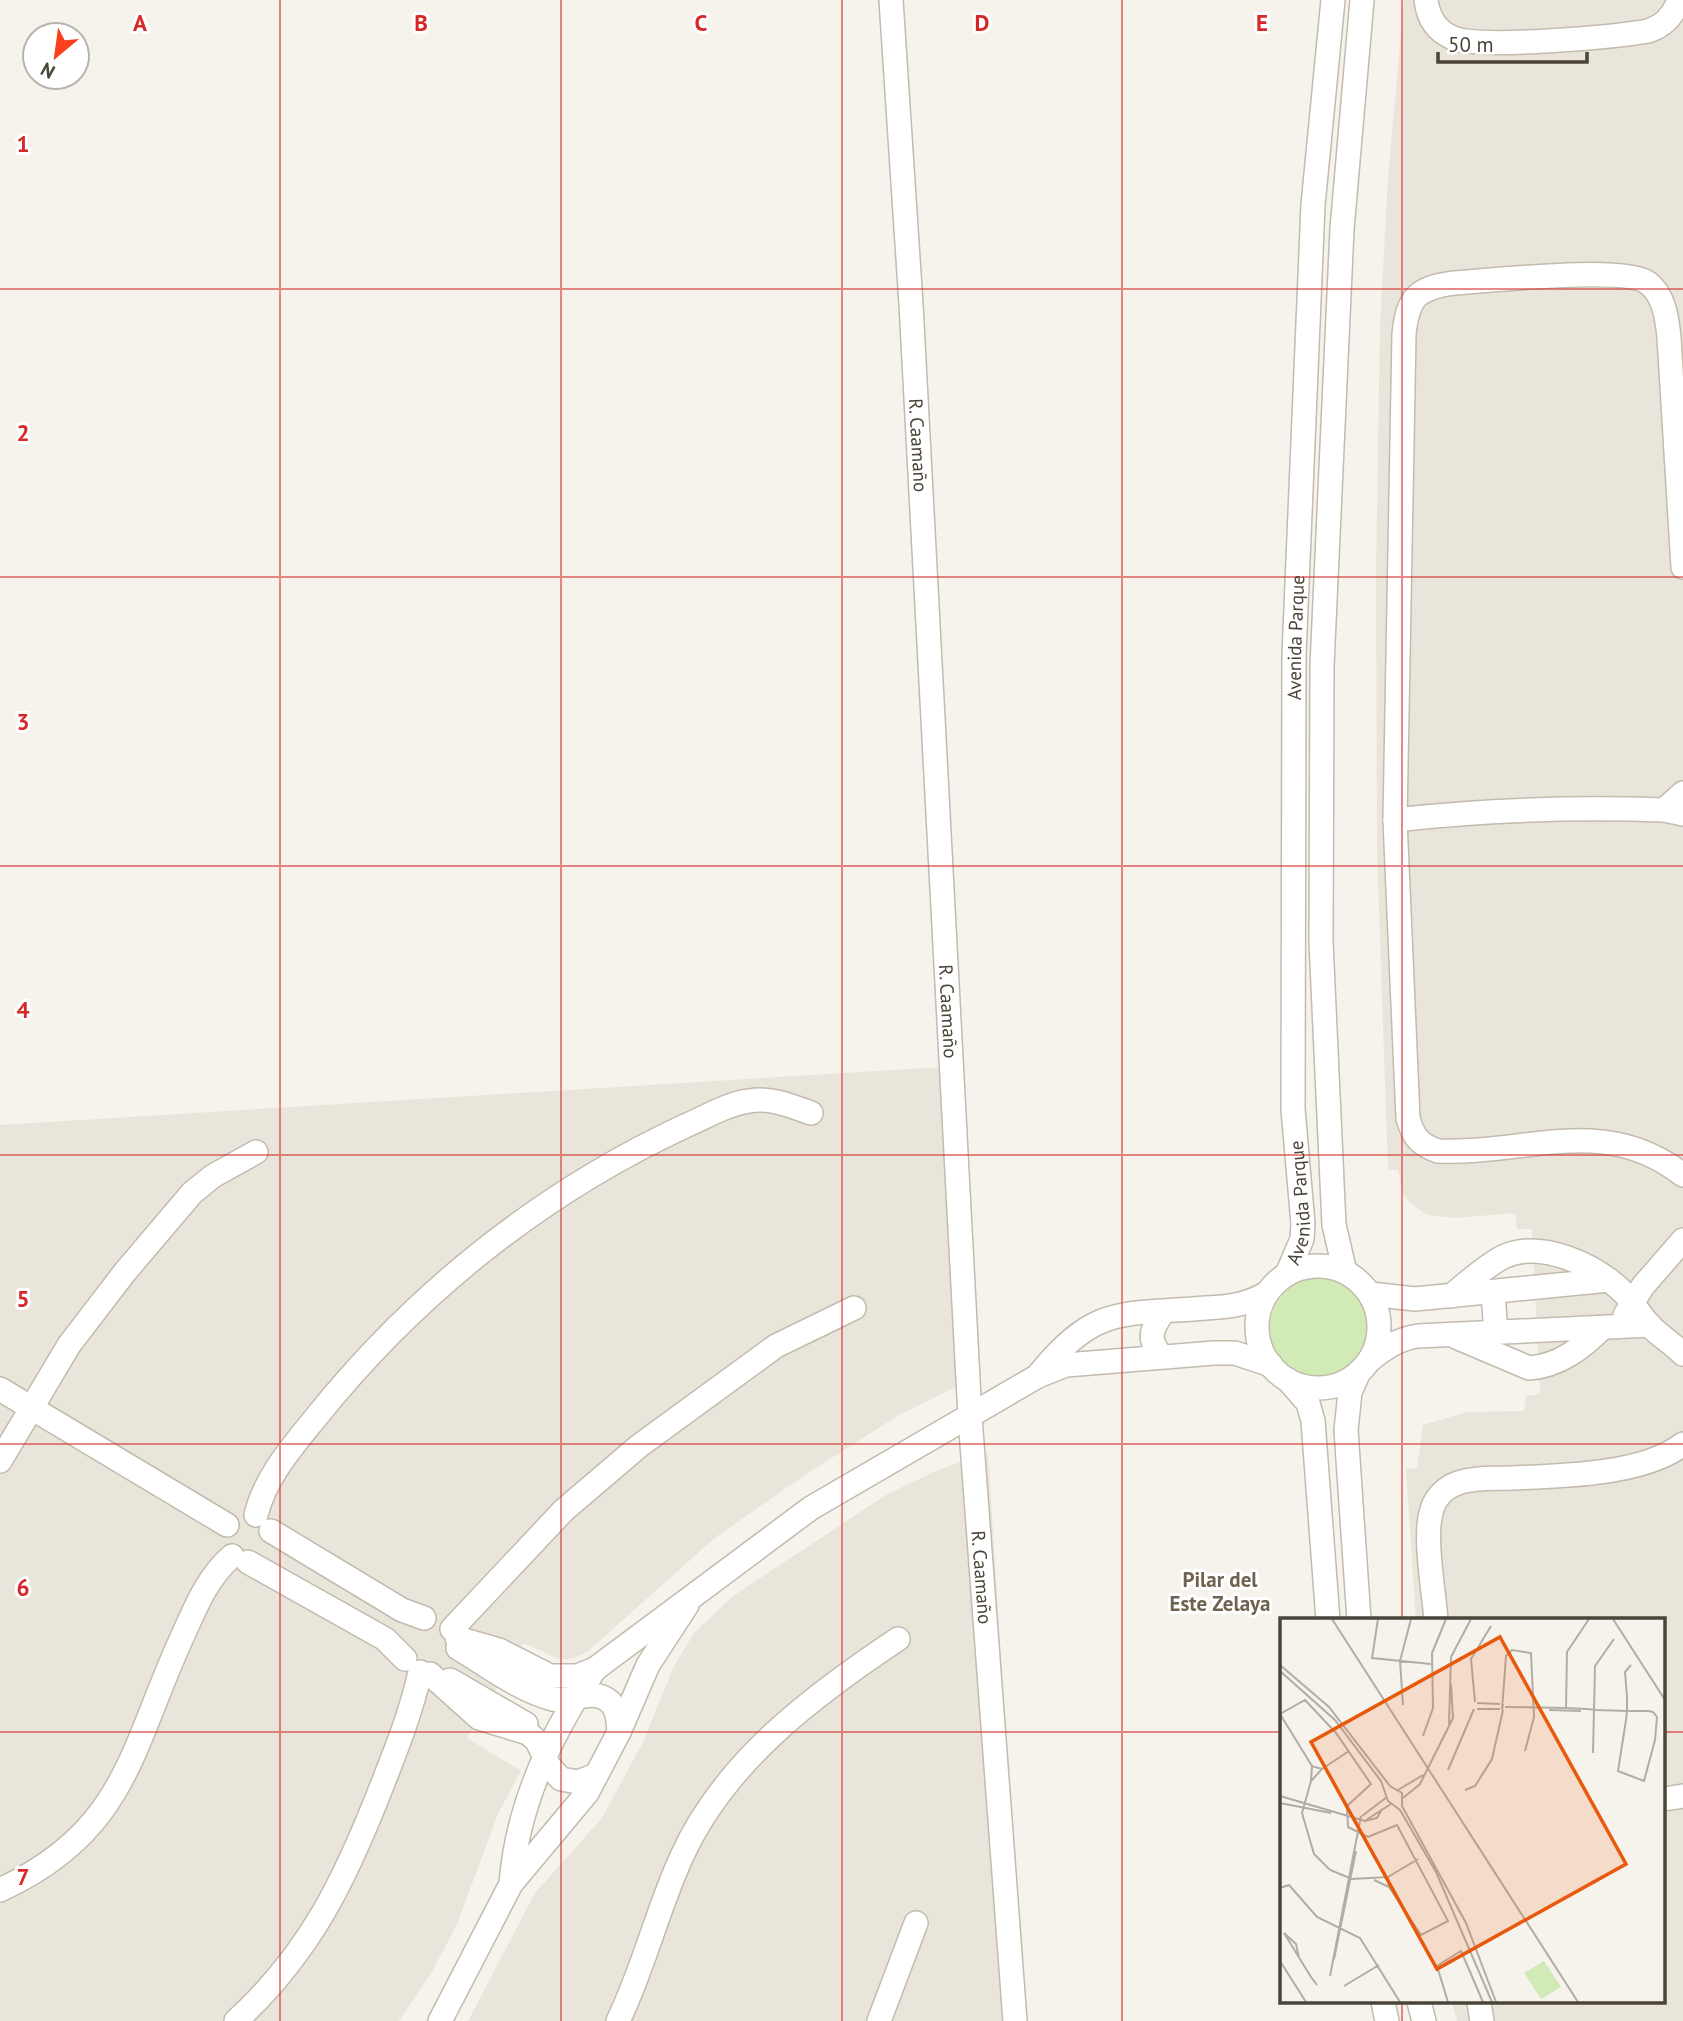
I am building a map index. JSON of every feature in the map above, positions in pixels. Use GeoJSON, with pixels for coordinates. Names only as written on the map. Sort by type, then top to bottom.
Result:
{"type":"FeatureCollection","features":[{"type":"Feature","properties":{"kind":"street","name":"R. Caamaño"},"geometry":{"type":"LineString","coordinates":[[891,0],[913,332],[970,1417],[1015,2021]]}},
{"type":"Feature","properties":{"kind":"street","name":"Avenida Parque"},"geometry":{"type":"LineString","coordinates":[[1287,1274],[1302,1239],[1303,1224],[1293,1109],[1294,655],[1313,205],[1333,0]]}},
{"type":"Feature","properties":{"kind":"street","name":"Avenida Parque"},"geometry":{"type":"LineString","coordinates":[[1345,1272],[1334,1225],[1321,942],[1322,666],[1342,229],[1362,0]]}},
{"type":"Feature","properties":{"kind":"street"},"geometry":{"type":"LineString","coordinates":[[1426,0],[1431,19],[1445,34],[1479,43],[1648,31],[1659,28],[1679,0]]}},
{"type":"Feature","properties":{"kind":"street"},"geometry":{"type":"LineString","coordinates":[[1683,567],[1670,337],[1664,308],[1650,284],[1632,275],[1603,275],[1435,285],[1417,295],[1408,311],[1404,334],[1395,820],[1408,1118],[1416,1139],[1438,1151],[1456,1152],[1584,1139],[1632,1148],[1683,1175]]}},
{"type":"Feature","properties":{"kind":"street"},"geometry":{"type":"LineString","coordinates":[[1395,820],[1458,813],[1602,808],[1674,812],[1683,793]]}},
{"type":"Feature","properties":{"kind":"street"},"geometry":{"type":"LineString","coordinates":[[0,1890],[49,1862],[83,1833],[108,1804],[131,1763],[202,1594],[218,1569],[240,1559],[262,1558],[268,1552],[264,1523],[267,1484],[292,1447],[365,1360],[438,1288],[542,1207],[632,1151],[732,1105],[755,1100],[778,1102],[811,1112]]}},
{"type":"Feature","properties":{"kind":"street"},"geometry":{"type":"LineString","coordinates":[[0,1461],[69,1345],[99,1304],[192,1194],[213,1176],[256,1152]]}},
{"type":"Feature","properties":{"kind":"street"},"geometry":{"type":"LineString","coordinates":[[1452,1335],[1529,1368],[1557,1361],[1610,1327],[1683,1240]]}},
{"type":"Feature","properties":{"kind":"street"},"geometry":{"type":"LineString","coordinates":[[1451,1296],[1504,1257],[1521,1252],[1553,1255],[1573,1260],[1609,1280],[1632,1301],[1650,1325],[1683,1354]]}},
{"type":"Feature","properties":{"kind":"street"},"geometry":{"type":"LineString","coordinates":[[1038,1376],[1069,1341],[1098,1321],[1111,1316],[1231,1307],[1253,1301],[1267,1293],[1287,1274],[1306,1267],[1326,1266],[1345,1272],[1370,1294],[1380,1327],[1365,1366],[1350,1392],[1346,1430],[1359,1618]]}},
{"type":"Feature","properties":{"kind":"street"},"geometry":{"type":"LineString","coordinates":[[1370,1294],[1415,1299],[1609,1280]]}},
{"type":"Feature","properties":{"kind":"street"},"geometry":{"type":"LineString","coordinates":[[1267,1293],[1259,1310],[1257,1330],[1261,1349],[1308,1403],[1313,1422],[1328,1618]]}},
{"type":"Feature","properties":{"kind":"street"},"geometry":{"type":"LineString","coordinates":[[1493,1293],[1496,1334]]}},
{"type":"Feature","properties":{"kind":"street"},"geometry":{"type":"LineString","coordinates":[[1415,1299],[1418,1336]]}},
{"type":"Feature","properties":{"kind":"street"},"geometry":{"type":"LineString","coordinates":[[424,1670],[452,1664],[456,1638],[564,1510],[655,1433],[776,1346],[854,1308]]}},
{"type":"Feature","properties":{"kind":"street"},"geometry":{"type":"LineString","coordinates":[[1161,1356],[1151,1343],[1151,1330],[1163,1312]]}},
{"type":"Feature","properties":{"kind":"street"},"geometry":{"type":"LineString","coordinates":[[456,1638],[499,1650],[550,1676],[577,1676],[594,1669],[696,1592],[857,1479],[1038,1376],[1066,1365],[1161,1356],[1235,1353],[1306,1387],[1325,1388],[1343,1382],[1404,1338],[1650,1325]]}},
{"type":"Feature","properties":{"kind":"street"},"geometry":{"type":"LineString","coordinates":[[0,1389],[227,1525]]}},
{"type":"Feature","properties":{"kind":"street"},"geometry":{"type":"LineString","coordinates":[[1436,1618],[1430,1515],[1440,1495],[1448,1488],[1473,1479],[1581,1475],[1617,1469],[1658,1456],[1683,1444]]}},
{"type":"Feature","properties":{"kind":"street"},"geometry":{"type":"LineString","coordinates":[[596,1776],[569,1782],[554,1773],[548,1750],[538,1731],[424,1670],[385,1639],[240,1559],[224,1542],[227,1525],[240,1515],[264,1523],[402,1610],[424,1618],[440,1619],[456,1638],[531,1690],[555,1699],[574,1699],[589,1695],[607,1699],[617,1712],[619,1732]]}},
{"type":"Feature","properties":{"kind":"street"},"geometry":{"type":"LineString","coordinates":[[440,2021],[510,1884],[558,1825],[578,1807],[619,1732],[648,1665],[696,1592]]}},
{"type":"Feature","properties":{"kind":"street"},"geometry":{"type":"LineString","coordinates":[[424,1618],[416,1621],[405,1634],[402,1651],[479,1718],[528,1733],[548,1750]]}},
{"type":"Feature","properties":{"kind":"street"},"geometry":{"type":"LineString","coordinates":[[618,2021],[644,1963],[682,1856],[721,1790],[805,1706],[834,1681],[898,1639]]}},
{"type":"Feature","properties":{"kind":"street"},"geometry":{"type":"LineString","coordinates":[[510,1884],[516,1841],[526,1804],[548,1750],[574,1699],[594,1669]]}},
{"type":"Feature","properties":{"kind":"street"},"geometry":{"type":"LineString","coordinates":[[236,2021],[278,1978],[321,1919],[340,1886],[405,1725],[424,1670]]}},
{"type":"Feature","properties":{"kind":"street"},"geometry":{"type":"LineString","coordinates":[[516,1718],[531,1690]]}},
{"type":"Feature","properties":{"kind":"street"},"geometry":{"type":"LineString","coordinates":[[879,2021],[916,1923]]}},
{"type":"Feature","properties":{"kind":"street"},"geometry":{"type":"LineString","coordinates":[[1420,2004],[1424,2021]]}},
{"type":"Feature","properties":{"kind":"shaded area"},"geometry":{"type":"Polygon","coordinates":[[[1404,0],[1683,0],[1683,2021],[1457,2021],[1453,2004],[1666,2004],[1666,1618],[1416,1618],[1406,1469],[1417,1468],[1423,1425],[1467,1412],[1524,1411],[1526,1396],[1540,1394],[1532,1229],[1517,1229],[1515,1213],[1456,1218],[1427,1215],[1410,1203],[1403,1194],[1398,1170],[1388,1170],[1377,851],[1376,573],[1380,325],[1388,179],[1404,0]]]}},
{"type":"Feature","properties":{"kind":"shaded area"},"geometry":{"type":"Polygon","coordinates":[[[942,1067],[960,1385],[899,1415],[805,1475],[716,1537],[587,1652],[561,1660],[524,1643],[467,1738],[521,1771],[498,1814],[457,1924],[433,1970],[399,2021],[0,2021],[0,1125],[942,1067]]]}},
{"type":"Feature","properties":{"kind":"shaded area"},"geometry":{"type":"Polygon","coordinates":[[[988,1453],[1024,2021],[468,2021],[535,1893],[602,1818],[643,1742],[674,1666],[694,1633],[733,1596],[886,1495],[938,1470],[988,1453]]]}},
{"type":"Feature","properties":{"kind":"green space"},"geometry":{"type":"Polygon","coordinates":[[[1321,1277],[1340,1281],[1357,1292],[1368,1309],[1372,1328],[1368,1347],[1357,1364],[1340,1375],[1321,1379],[1302,1375],[1285,1364],[1274,1347],[1270,1328],[1274,1309],[1285,1292],[1302,1281],[1321,1277]]]}},
{"type":"Feature","properties":{"kind":"district","name":"Pilar del Este Zelaya"},"geometry":{"type":"Point","coordinates":[1220,1592]}}]}
